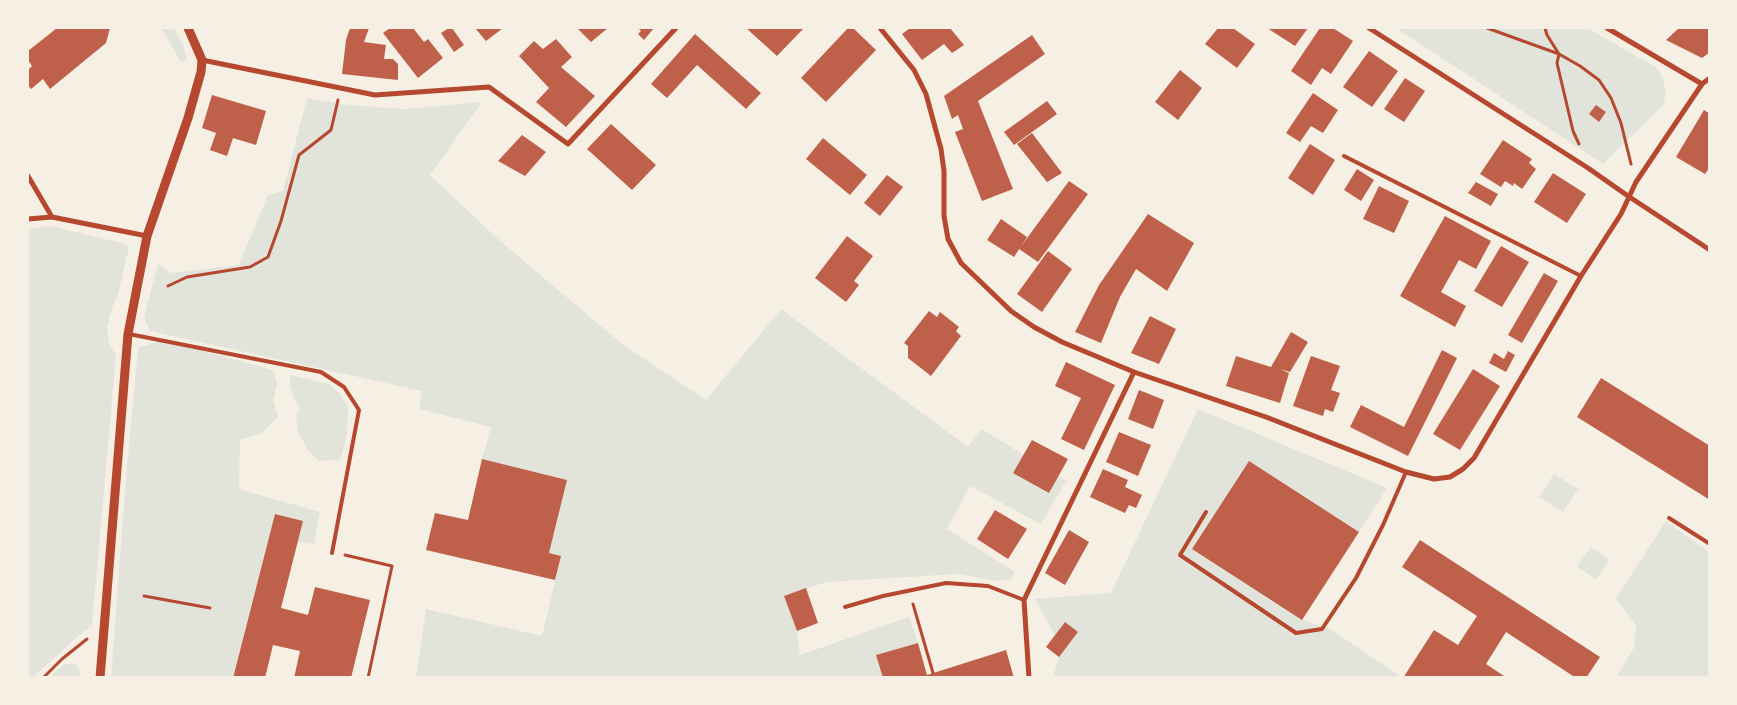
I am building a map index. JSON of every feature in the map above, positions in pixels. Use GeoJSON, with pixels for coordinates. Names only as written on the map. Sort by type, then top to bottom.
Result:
{"type":"FeatureCollection","features":[{"type":"Feature","properties":{"kind":"street"},"geometry":{"type":"LineString","coordinates":[[100,678],[128,334],[147,236],[188,118],[201,72],[202,60],[188,28]]}},
{"type":"Feature","properties":{"kind":"street"},"geometry":{"type":"LineString","coordinates":[[202,60],[375,95],[489,87],[568,144],[676,28]]}},
{"type":"Feature","properties":{"kind":"street"},"geometry":{"type":"LineString","coordinates":[[880,28],[914,70],[926,94],[941,149],[944,171],[944,216],[948,239],[961,263],[1012,311],[1034,327],[1062,342],[1134,372],[1266,417],[1406,472],[1434,479],[1450,477],[1463,470],[1474,458],[1581,276],[1621,214],[1636,182],[1702,84],[1710,78]]}},
{"type":"Feature","properties":{"kind":"street"},"geometry":{"type":"LineString","coordinates":[[1368,28],[1588,168],[1710,250]]}},
{"type":"Feature","properties":{"kind":"street"},"geometry":{"type":"LineString","coordinates":[[1607,28],[1702,84]]}},
{"type":"Feature","properties":{"kind":"street"},"geometry":{"type":"LineString","coordinates":[[28,176],[52,217]]}},
{"type":"Feature","properties":{"kind":"street"},"geometry":{"type":"LineString","coordinates":[[28,218],[52,217],[147,236]]}},
{"type":"Feature","properties":{"kind":"street"},"geometry":{"type":"LineString","coordinates":[[1029,678],[1024,600],[1134,372]]}},
{"type":"Feature","properties":{"kind":"lane"},"geometry":{"type":"LineString","coordinates":[[1344,156],[1581,276]]}},
{"type":"Feature","properties":{"kind":"lane"},"geometry":{"type":"LineString","coordinates":[[128,334],[321,372],[344,387],[358,410],[332,553]]}},
{"type":"Feature","properties":{"kind":"lane"},"geometry":{"type":"LineString","coordinates":[[1206,512],[1180,556],[1296,633],[1322,629],[1356,578],[1383,525],[1406,472]]}},
{"type":"Feature","properties":{"kind":"lane"},"geometry":{"type":"LineString","coordinates":[[1669,518],[1710,544]]}},
{"type":"Feature","properties":{"kind":"lane"},"geometry":{"type":"LineString","coordinates":[[845,607],[882,596],[946,582],[988,586],[1024,600]]}},
{"type":"Feature","properties":{"kind":"path"},"geometry":{"type":"LineString","coordinates":[[1487,28],[1559,54],[1599,80],[1611,98],[1621,123],[1636,182]]}},
{"type":"Feature","properties":{"kind":"path"},"geometry":{"type":"LineString","coordinates":[[1545,28],[1547,35],[1559,54],[1557,63],[1573,130],[1588,168]]}},
{"type":"Feature","properties":{"kind":"path"},"geometry":{"type":"LineString","coordinates":[[168,286],[187,277],[250,267],[268,257],[281,221],[300,155],[331,130],[340,88]]}},
{"type":"Feature","properties":{"kind":"path"},"geometry":{"type":"LineString","coordinates":[[332,553],[392,566],[368,678]]}},
{"type":"Feature","properties":{"kind":"path"},"geometry":{"type":"LineString","coordinates":[[144,596],[210,608]]}},
{"type":"Feature","properties":{"kind":"path"},"geometry":{"type":"LineString","coordinates":[[916,614],[933,673]]}},
{"type":"Feature","properties":{"kind":"path"},"geometry":{"type":"LineString","coordinates":[[43,678],[62,659],[88,639],[104,634]]}},
{"type":"Feature","properties":{"kind":"shaded area"},"geometry":{"type":"Polygon","coordinates":[[[161,28],[174,28],[183,45],[187,60],[181,62],[161,28]]]}},
{"type":"Feature","properties":{"kind":"shaded area"},"geometry":{"type":"Polygon","coordinates":[[[1396,28],[1587,28],[1656,67],[1662,76],[1666,93],[1663,105],[1603,164],[1396,28]]]}},
{"type":"Feature","properties":{"kind":"shaded area"},"geometry":{"type":"Polygon","coordinates":[[[307,98],[347,105],[406,109],[482,102],[430,175],[499,240],[622,344],[706,400],[781,309],[968,447],[982,429],[1066,481],[1041,524],[970,486],[947,529],[1015,572],[1010,580],[997,581],[958,574],[826,582],[785,596],[797,631],[800,655],[909,617],[918,643],[876,655],[883,677],[416,677],[426,609],[542,636],[561,556],[549,553],[567,480],[482,459],[491,427],[419,409],[422,391],[150,331],[144,318],[158,263],[171,273],[239,265],[268,195],[283,191],[307,98]]]}},
{"type":"Feature","properties":{"kind":"shaded area"},"geometry":{"type":"Polygon","coordinates":[[[50,226],[122,243],[129,247],[118,294],[107,327],[109,344],[116,355],[92,625],[33,677],[28,677],[28,229],[50,226]]]}},
{"type":"Feature","properties":{"kind":"shaded area"},"geometry":{"type":"Polygon","coordinates":[[[163,340],[273,370],[277,385],[273,400],[278,417],[262,433],[240,440],[239,489],[320,512],[314,544],[298,542],[303,521],[275,514],[233,677],[111,678],[138,348],[163,340]]]}},
{"type":"Feature","properties":{"kind":"shaded area"},"geometry":{"type":"Polygon","coordinates":[[[290,375],[329,384],[340,394],[348,407],[347,435],[340,460],[319,461],[307,449],[298,431],[296,416],[300,409],[293,397],[290,375]]]}},
{"type":"Feature","properties":{"kind":"shaded area"},"geometry":{"type":"Polygon","coordinates":[[[1198,409],[1387,488],[1359,532],[1249,461],[1192,549],[1302,620],[1332,630],[1398,675],[1397,678],[1053,677],[1059,657],[1055,636],[1035,599],[1111,593],[1198,409]]]}},
{"type":"Feature","properties":{"kind":"shaded area"},"geometry":{"type":"Polygon","coordinates":[[[1554,474],[1578,489],[1563,512],[1539,497],[1554,474]]]}},
{"type":"Feature","properties":{"kind":"shaded area"},"geometry":{"type":"Polygon","coordinates":[[[1666,521],[1709,552],[1709,677],[1616,677],[1634,648],[1636,625],[1616,598],[1666,521]]]}},
{"type":"Feature","properties":{"kind":"shaded area"},"geometry":{"type":"Polygon","coordinates":[[[1591,547],[1609,560],[1596,580],[1577,566],[1591,547]]]}},
{"type":"Feature","properties":{"kind":"shaded area"},"geometry":{"type":"Polygon","coordinates":[[[76,663],[82,677],[50,677],[63,665],[76,663]]]}},
{"type":"Feature","properties":{"kind":"building"},"geometry":{"type":"Polygon","coordinates":[[[57,28],[110,28],[106,43],[50,89],[43,79],[31,89],[28,85],[28,70],[32,66],[28,60],[28,51],[57,28]]]}},
{"type":"Feature","properties":{"kind":"building"},"geometry":{"type":"Polygon","coordinates":[[[350,28],[369,28],[364,42],[386,45],[384,59],[393,59],[398,64],[398,80],[342,74],[346,40],[350,28]]]}},
{"type":"Feature","properties":{"kind":"building"},"geometry":{"type":"Polygon","coordinates":[[[390,28],[413,28],[424,42],[428,39],[443,58],[418,78],[383,33],[390,28]]]}},
{"type":"Feature","properties":{"kind":"building"},"geometry":{"type":"Polygon","coordinates":[[[452,28],[464,45],[454,52],[441,33],[452,28]]]}},
{"type":"Feature","properties":{"kind":"building"},"geometry":{"type":"Polygon","coordinates":[[[475,28],[503,28],[486,41],[475,28]]]}},
{"type":"Feature","properties":{"kind":"building"},"geometry":{"type":"Polygon","coordinates":[[[577,28],[608,28],[591,42],[577,28]]]}},
{"type":"Feature","properties":{"kind":"building"},"geometry":{"type":"Polygon","coordinates":[[[638,28],[654,28],[644,40],[638,34],[641,31],[638,28]]]}},
{"type":"Feature","properties":{"kind":"building"},"geometry":{"type":"Polygon","coordinates":[[[746,28],[801,28],[803,29],[777,56],[746,28]]]}},
{"type":"Feature","properties":{"kind":"building"},"geometry":{"type":"Polygon","coordinates":[[[848,28],[853,28],[876,50],[826,102],[801,78],[848,28]]]}},
{"type":"Feature","properties":{"kind":"building"},"geometry":{"type":"Polygon","coordinates":[[[910,28],[950,28],[964,45],[952,53],[944,44],[922,60],[902,34],[910,28]]]}},
{"type":"Feature","properties":{"kind":"building"},"geometry":{"type":"Polygon","coordinates":[[[1218,28],[1233,28],[1255,44],[1237,68],[1205,44],[1218,28]]]}},
{"type":"Feature","properties":{"kind":"building"},"geometry":{"type":"Polygon","coordinates":[[[1267,28],[1308,28],[1295,46],[1267,28]]]}},
{"type":"Feature","properties":{"kind":"building"},"geometry":{"type":"Polygon","coordinates":[[[1320,28],[1333,28],[1353,41],[1331,74],[1322,68],[1311,85],[1291,71],[1320,28]]]}},
{"type":"Feature","properties":{"kind":"building"},"geometry":{"type":"Polygon","coordinates":[[[1679,28],[1710,28],[1710,52],[1702,58],[1666,40],[1679,28]]]}},
{"type":"Feature","properties":{"kind":"building"},"geometry":{"type":"Polygon","coordinates":[[[695,34],[761,93],[746,109],[697,65],[667,98],[651,84],[695,34]]]}},
{"type":"Feature","properties":{"kind":"building"},"geometry":{"type":"Polygon","coordinates":[[[1032,35],[1045,54],[978,101],[1013,189],[982,201],[955,132],[963,129],[958,115],[952,119],[944,96],[1032,35]]]}},
{"type":"Feature","properties":{"kind":"building"},"geometry":{"type":"Polygon","coordinates":[[[556,39],[572,57],[561,67],[595,96],[566,127],[536,102],[549,88],[519,56],[534,41],[543,49],[556,39]]]}},
{"type":"Feature","properties":{"kind":"building"},"geometry":{"type":"Polygon","coordinates":[[[1369,51],[1398,71],[1372,107],[1343,87],[1369,51]]]}},
{"type":"Feature","properties":{"kind":"building"},"geometry":{"type":"Polygon","coordinates":[[[1180,70],[1202,88],[1178,120],[1155,102],[1180,70]]]}},
{"type":"Feature","properties":{"kind":"building"},"geometry":{"type":"Polygon","coordinates":[[[1405,78],[1425,91],[1404,122],[1384,109],[1405,78]]]}},
{"type":"Feature","properties":{"kind":"building"},"geometry":{"type":"Polygon","coordinates":[[[1313,93],[1338,110],[1323,133],[1311,126],[1300,142],[1286,133],[1313,93]]]}},
{"type":"Feature","properties":{"kind":"building"},"geometry":{"type":"Polygon","coordinates":[[[212,95],[266,111],[256,145],[233,138],[227,156],[210,150],[216,133],[202,128],[212,95]]]}},
{"type":"Feature","properties":{"kind":"building"},"geometry":{"type":"Polygon","coordinates":[[[1047,101],[1057,114],[1014,145],[1004,132],[1047,101]]]}},
{"type":"Feature","properties":{"kind":"building"},"geometry":{"type":"Polygon","coordinates":[[[1596,105],[1606,112],[1599,122],[1589,114],[1596,105]]]}},
{"type":"Feature","properties":{"kind":"building"},"geometry":{"type":"Polygon","coordinates":[[[1704,110],[1710,114],[1710,167],[1705,174],[1676,157],[1704,110]]]}},
{"type":"Feature","properties":{"kind":"building"},"geometry":{"type":"Polygon","coordinates":[[[611,124],[656,165],[632,190],[587,149],[611,124]]]}},
{"type":"Feature","properties":{"kind":"building"},"geometry":{"type":"Polygon","coordinates":[[[1032,133],[1062,173],[1047,182],[1017,144],[1032,133]]]}},
{"type":"Feature","properties":{"kind":"building"},"geometry":{"type":"Polygon","coordinates":[[[522,135],[546,152],[525,176],[498,161],[522,135]]]}},
{"type":"Feature","properties":{"kind":"building"},"geometry":{"type":"Polygon","coordinates":[[[823,138],[867,175],[850,195],[806,159],[823,138]]]}},
{"type":"Feature","properties":{"kind":"building"},"geometry":{"type":"Polygon","coordinates":[[[1503,140],[1532,159],[1529,163],[1536,169],[1522,189],[1514,183],[1513,186],[1505,181],[1501,187],[1480,174],[1503,140]]]}},
{"type":"Feature","properties":{"kind":"building"},"geometry":{"type":"Polygon","coordinates":[[[1310,144],[1335,160],[1313,195],[1288,178],[1310,144]]]}},
{"type":"Feature","properties":{"kind":"building"},"geometry":{"type":"Polygon","coordinates":[[[1357,169],[1374,180],[1361,201],[1344,190],[1357,169]]]}},
{"type":"Feature","properties":{"kind":"building"},"geometry":{"type":"Polygon","coordinates":[[[1553,173],[1586,194],[1567,223],[1534,202],[1553,173]]]}},
{"type":"Feature","properties":{"kind":"building"},"geometry":{"type":"Polygon","coordinates":[[[887,175],[903,187],[880,216],[864,203],[887,175]]]}},
{"type":"Feature","properties":{"kind":"building"},"geometry":{"type":"Polygon","coordinates":[[[1069,181],[1088,194],[1038,262],[1019,249],[1069,181]]]}},
{"type":"Feature","properties":{"kind":"building"},"geometry":{"type":"Polygon","coordinates":[[[1476,182],[1498,194],[1491,206],[1468,193],[1476,182]]]}},
{"type":"Feature","properties":{"kind":"building"},"geometry":{"type":"Polygon","coordinates":[[[1379,186],[1409,201],[1394,233],[1363,219],[1379,186]]]}},
{"type":"Feature","properties":{"kind":"building"},"geometry":{"type":"Polygon","coordinates":[[[1148,214],[1194,243],[1167,291],[1136,269],[1120,297],[1101,343],[1075,332],[1099,285],[1148,214]]]}},
{"type":"Feature","properties":{"kind":"building"},"geometry":{"type":"Polygon","coordinates":[[[1445,216],[1491,241],[1476,269],[1459,260],[1441,292],[1466,306],[1455,327],[1400,296],[1445,216]]]}},
{"type":"Feature","properties":{"kind":"building"},"geometry":{"type":"Polygon","coordinates":[[[1001,219],[1027,237],[1014,257],[987,240],[1001,219]]]}},
{"type":"Feature","properties":{"kind":"building"},"geometry":{"type":"Polygon","coordinates":[[[847,236],[873,256],[854,281],[859,285],[846,302],[815,278],[847,236]]]}},
{"type":"Feature","properties":{"kind":"building"},"geometry":{"type":"Polygon","coordinates":[[[1501,246],[1529,262],[1502,307],[1474,291],[1501,246]]]}},
{"type":"Feature","properties":{"kind":"building"},"geometry":{"type":"Polygon","coordinates":[[[1048,251],[1072,269],[1042,312],[1017,294],[1048,251]]]}},
{"type":"Feature","properties":{"kind":"building"},"geometry":{"type":"Polygon","coordinates":[[[1544,273],[1558,281],[1522,343],[1508,335],[1544,273]]]}},
{"type":"Feature","properties":{"kind":"building"},"geometry":{"type":"Polygon","coordinates":[[[929,311],[937,317],[940,312],[959,327],[956,331],[961,336],[931,376],[908,358],[908,346],[904,343],[929,311]]]}},
{"type":"Feature","properties":{"kind":"building"},"geometry":{"type":"Polygon","coordinates":[[[1150,316],[1176,329],[1159,364],[1131,353],[1150,316]]]}},
{"type":"Feature","properties":{"kind":"building"},"geometry":{"type":"Polygon","coordinates":[[[1291,332],[1308,342],[1290,372],[1280,369],[1289,373],[1280,403],[1226,386],[1236,356],[1271,367],[1291,332]]]}},
{"type":"Feature","properties":{"kind":"building"},"geometry":{"type":"Polygon","coordinates":[[[1442,350],[1457,358],[1408,456],[1350,427],[1361,405],[1404,427],[1442,350]]]}},
{"type":"Feature","properties":{"kind":"building"},"geometry":{"type":"Polygon","coordinates":[[[1508,351],[1515,355],[1506,372],[1489,363],[1494,353],[1504,359],[1508,351]]]}},
{"type":"Feature","properties":{"kind":"building"},"geometry":{"type":"Polygon","coordinates":[[[1311,356],[1340,366],[1331,390],[1340,393],[1333,412],[1325,409],[1323,416],[1293,406],[1311,356]]]}},
{"type":"Feature","properties":{"kind":"building"},"geometry":{"type":"Polygon","coordinates":[[[1066,362],[1115,385],[1084,450],[1061,439],[1081,398],[1055,386],[1066,362]]]}},
{"type":"Feature","properties":{"kind":"building"},"geometry":{"type":"Polygon","coordinates":[[[1473,369],[1500,386],[1460,450],[1433,434],[1473,369]]]}},
{"type":"Feature","properties":{"kind":"building"},"geometry":{"type":"Polygon","coordinates":[[[1601,378],[1710,446],[1710,500],[1577,417],[1601,378]]]}},
{"type":"Feature","properties":{"kind":"building"},"geometry":{"type":"Polygon","coordinates":[[[1139,390],[1164,400],[1153,429],[1128,419],[1139,390]]]}},
{"type":"Feature","properties":{"kind":"building"},"geometry":{"type":"Polygon","coordinates":[[[1119,432],[1151,445],[1138,476],[1106,462],[1119,432]]]}},
{"type":"Feature","properties":{"kind":"building"},"geometry":{"type":"Polygon","coordinates":[[[1032,440],[1068,459],[1049,493],[1013,473],[1032,440]]]}},
{"type":"Feature","properties":{"kind":"building"},"geometry":{"type":"Polygon","coordinates":[[[482,459],[567,480],[549,553],[561,556],[555,580],[426,550],[435,513],[468,520],[482,459]]]}},
{"type":"Feature","properties":{"kind":"building"},"geometry":{"type":"Polygon","coordinates":[[[1249,461],[1359,532],[1302,620],[1192,549],[1249,461]]]}},
{"type":"Feature","properties":{"kind":"building"},"geometry":{"type":"Polygon","coordinates":[[[1103,469],[1128,480],[1125,487],[1142,495],[1136,508],[1129,505],[1125,513],[1090,497],[1103,469]]]}},
{"type":"Feature","properties":{"kind":"building"},"geometry":{"type":"Polygon","coordinates":[[[995,510],[1027,529],[1008,559],[977,539],[995,510]]]}},
{"type":"Feature","properties":{"kind":"building"},"geometry":{"type":"Polygon","coordinates":[[[275,514],[303,521],[281,608],[308,615],[315,587],[370,600],[351,678],[294,678],[300,651],[273,645],[265,678],[233,678],[275,514]]]}},
{"type":"Feature","properties":{"kind":"building"},"geometry":{"type":"Polygon","coordinates":[[[1069,530],[1089,542],[1065,585],[1045,573],[1069,530]]]}},
{"type":"Feature","properties":{"kind":"building"},"geometry":{"type":"Polygon","coordinates":[[[1420,540],[1600,657],[1586,678],[1576,678],[1506,632],[1486,664],[1507,678],[1403,678],[1434,630],[1458,645],[1477,616],[1402,567],[1420,540]]]}},
{"type":"Feature","properties":{"kind":"building"},"geometry":{"type":"Polygon","coordinates":[[[806,588],[818,623],[797,631],[784,596],[806,588]]]}},
{"type":"Feature","properties":{"kind":"building"},"geometry":{"type":"Polygon","coordinates":[[[1065,622],[1078,632],[1059,657],[1046,647],[1065,622]]]}},
{"type":"Feature","properties":{"kind":"building"},"geometry":{"type":"Polygon","coordinates":[[[918,643],[927,675],[1006,650],[1014,678],[883,678],[876,655],[918,643]]]}}]}
